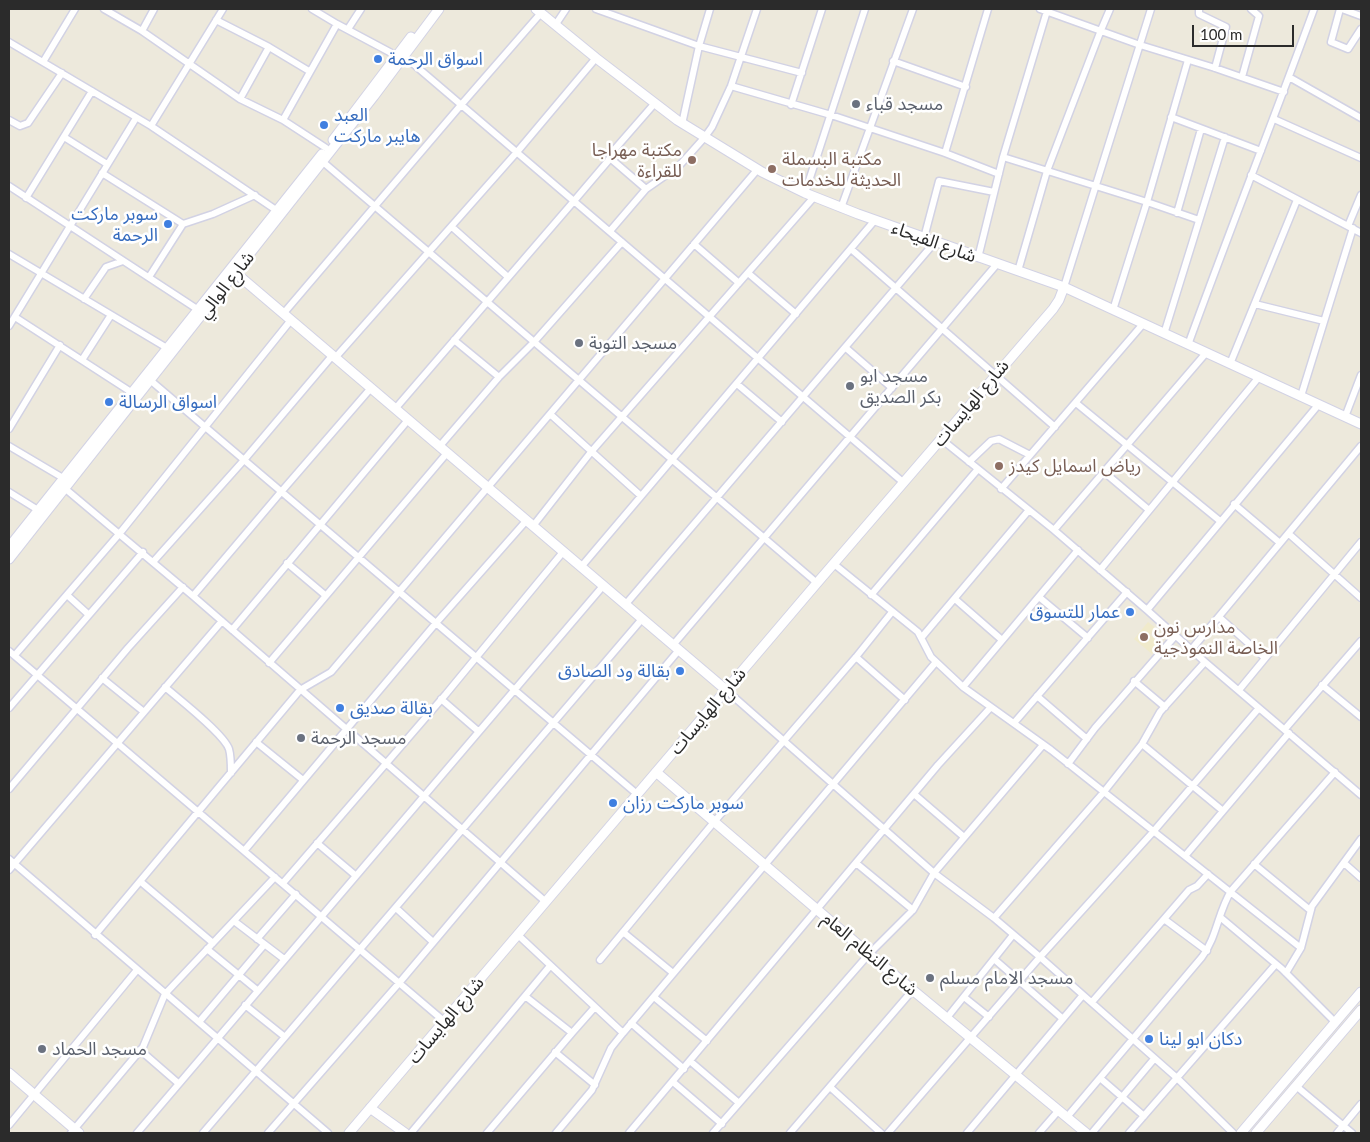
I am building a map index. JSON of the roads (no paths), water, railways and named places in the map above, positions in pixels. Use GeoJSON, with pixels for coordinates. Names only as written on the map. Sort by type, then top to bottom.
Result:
{"type":"FeatureCollection","features":[{"type":"Feature","properties":{"kind":"street"},"geometry":{"type":"LineString","coordinates":[[43,62],[75,9]]}},
{"type":"Feature","properties":{"kind":"street"},"geometry":{"type":"LineString","coordinates":[[104,9],[142,31],[188,65],[240,99],[283,120],[326,148]]}},
{"type":"Feature","properties":{"kind":"street"},"geometry":{"type":"LineString","coordinates":[[142,31],[154,9]]}},
{"type":"Feature","properties":{"kind":"street"},"geometry":{"type":"LineString","coordinates":[[150,126],[223,9]]}},
{"type":"Feature","properties":{"kind":"street"},"geometry":{"type":"LineString","coordinates":[[312,9],[400,56],[517,152],[904,483]]}},
{"type":"Feature","properties":{"kind":"street"},"geometry":{"type":"LineString","coordinates":[[348,29],[361,9]]}},
{"type":"Feature","properties":{"kind":"street","name":"شارع الوالي"},"geometry":{"type":"LineString","coordinates":[[9,559],[62,483],[131,392],[197,309],[232,271],[323,162],[433,9]]}},
{"type":"Feature","properties":{"kind":"street","name":"شارع الوالي"},"geometry":{"type":"LineString","coordinates":[[9,547],[38,510],[150,380],[276,210],[439,9]]}},
{"type":"Feature","properties":{"kind":"street"},"geometry":{"type":"LineString","coordinates":[[556,24],[566,9]]}},
{"type":"Feature","properties":{"kind":"street"},"geometry":{"type":"LineString","coordinates":[[596,9],[699,46],[802,73]]}},
{"type":"Feature","properties":{"kind":"street"},"geometry":{"type":"LineString","coordinates":[[682,124],[699,46],[710,9]]}},
{"type":"Feature","properties":{"kind":"street"},"geometry":{"type":"LineString","coordinates":[[610,231],[646,189],[679,166],[704,138],[731,86],[757,9]]}},
{"type":"Feature","properties":{"kind":"street"},"geometry":{"type":"LineString","coordinates":[[791,105],[822,9]]}},
{"type":"Feature","properties":{"kind":"street"},"geometry":{"type":"LineString","coordinates":[[805,193],[865,9]]}},
{"type":"Feature","properties":{"kind":"street"},"geometry":{"type":"LineString","coordinates":[[841,208],[912,9]]}},
{"type":"Feature","properties":{"kind":"street"},"geometry":{"type":"LineString","coordinates":[[945,153],[988,9]]}},
{"type":"Feature","properties":{"kind":"street"},"geometry":{"type":"LineString","coordinates":[[1040,9],[1140,45],[1284,92]]}},
{"type":"Feature","properties":{"kind":"street"},"geometry":{"type":"LineString","coordinates":[[1018,271],[1047,171],[1100,30],[1110,9]]}},
{"type":"Feature","properties":{"kind":"street"},"geometry":{"type":"LineString","coordinates":[[1064,288],[1150,9]]}},
{"type":"Feature","properties":{"kind":"street"},"geometry":{"type":"LineString","coordinates":[[1199,9],[1199,14],[1226,27],[1215,68]]}},
{"type":"Feature","properties":{"kind":"street"},"geometry":{"type":"LineString","coordinates":[[1242,77],[1259,16],[1251,9]]}},
{"type":"Feature","properties":{"kind":"street"},"geometry":{"type":"LineString","coordinates":[[1188,345],[1314,9]]}},
{"type":"Feature","properties":{"kind":"street"},"geometry":{"type":"LineString","coordinates":[[1361,16],[1341,9],[1331,42],[1348,49],[1361,29]]}},
{"type":"Feature","properties":{"kind":"street"},"geometry":{"type":"LineString","coordinates":[[15,655],[120,533],[206,426],[287,317],[375,207],[539,11]]}},
{"type":"Feature","properties":{"kind":"street","name":"شارع الفيحاء"},"geometry":{"type":"LineString","coordinates":[[539,11],[596,58],[682,124],[757,170],[841,208],[1064,288],[1361,424]]}},
{"type":"Feature","properties":{"kind":"street"},"geometry":{"type":"LineString","coordinates":[[978,258],[1003,157],[1047,11]]}},
{"type":"Feature","properties":{"kind":"street"},"geometry":{"type":"LineString","coordinates":[[216,20],[269,47],[309,71]]}},
{"type":"Feature","properties":{"kind":"street"},"geometry":{"type":"LineString","coordinates":[[283,120],[337,24]]}},
{"type":"Feature","properties":{"kind":"street"},"geometry":{"type":"LineString","coordinates":[[9,42],[150,126],[276,210]]}},
{"type":"Feature","properties":{"kind":"street"},"geometry":{"type":"LineString","coordinates":[[240,99],[269,47]]}},
{"type":"Feature","properties":{"kind":"street"},"geometry":{"type":"LineString","coordinates":[[153,562],[333,357],[452,226],[596,58]]}},
{"type":"Feature","properties":{"kind":"street"},"geometry":{"type":"LineString","coordinates":[[1113,310],[1147,202],[1188,60]]}},
{"type":"Feature","properties":{"kind":"street"},"geometry":{"type":"LineString","coordinates":[[893,61],[966,87]]}},
{"type":"Feature","properties":{"kind":"street"},"geometry":{"type":"LineString","coordinates":[[9,120],[20,126],[28,123],[62,73]]}},
{"type":"Feature","properties":{"kind":"street"},"geometry":{"type":"LineString","coordinates":[[1289,77],[1361,118]]}},
{"type":"Feature","properties":{"kind":"street"},"geometry":{"type":"LineString","coordinates":[[731,86],[791,105],[831,115],[945,153],[999,174]]}},
{"type":"Feature","properties":{"kind":"street"},"geometry":{"type":"LineString","coordinates":[[26,198],[92,91]]}},
{"type":"Feature","properties":{"kind":"street"},"geometry":{"type":"LineString","coordinates":[[394,409],[574,202],[610,158],[614,150],[654,103]]}},
{"type":"Feature","properties":{"kind":"street"},"geometry":{"type":"LineString","coordinates":[[1171,117],[1261,151]]}},
{"type":"Feature","properties":{"kind":"street"},"geometry":{"type":"LineString","coordinates":[[9,326],[136,118]]}},
{"type":"Feature","properties":{"kind":"street"},"geometry":{"type":"LineString","coordinates":[[1274,119],[1361,158]]}},
{"type":"Feature","properties":{"kind":"street"},"geometry":{"type":"LineString","coordinates":[[1177,213],[1202,129]]}},
{"type":"Feature","properties":{"kind":"street"},"geometry":{"type":"LineString","coordinates":[[64,137],[107,164]]}},
{"type":"Feature","properties":{"kind":"street"},"geometry":{"type":"LineString","coordinates":[[1164,334],[1225,137]]}},
{"type":"Feature","properties":{"kind":"street"},"geometry":{"type":"LineString","coordinates":[[1003,157],[1199,220]]}},
{"type":"Feature","properties":{"kind":"street"},"geometry":{"type":"LineString","coordinates":[[610,158],[646,189]]}},
{"type":"Feature","properties":{"kind":"street"},"geometry":{"type":"LineString","coordinates":[[323,162],[817,584]]}},
{"type":"Feature","properties":{"kind":"street"},"geometry":{"type":"LineString","coordinates":[[95,935],[300,690],[330,672],[757,170]]}},
{"type":"Feature","properties":{"kind":"street"},"geometry":{"type":"LineString","coordinates":[[102,173],[183,224]]}},
{"type":"Feature","properties":{"kind":"street"},"geometry":{"type":"LineString","coordinates":[[1251,175],[1361,233]]}},
{"type":"Feature","properties":{"kind":"street"},"geometry":{"type":"LineString","coordinates":[[924,238],[939,180],[994,192]]}},
{"type":"Feature","properties":{"kind":"street"},"geometry":{"type":"LineString","coordinates":[[9,186],[197,309]]}},
{"type":"Feature","properties":{"kind":"street"},"geometry":{"type":"LineString","coordinates":[[148,277],[183,224],[213,214],[254,195]]}},
{"type":"Feature","properties":{"kind":"street"},"geometry":{"type":"LineString","coordinates":[[1301,396],[1361,195]]}},
{"type":"Feature","properties":{"kind":"street"},"geometry":{"type":"LineString","coordinates":[[244,851],[436,623],[530,523],[814,197]]}},
{"type":"Feature","properties":{"kind":"street"},"geometry":{"type":"LineString","coordinates":[[1230,364],[1297,200]]}},
{"type":"Feature","properties":{"kind":"street"},"geometry":{"type":"LineString","coordinates":[[581,567],[875,220]]}},
{"type":"Feature","properties":{"kind":"street"},"geometry":{"type":"LineString","coordinates":[[452,226],[508,277]]}},
{"type":"Feature","properties":{"kind":"street"},"geometry":{"type":"LineString","coordinates":[[439,446],[622,242]]}},
{"type":"Feature","properties":{"kind":"street"},"geometry":{"type":"LineString","coordinates":[[625,605],[935,242]]}},
{"type":"Feature","properties":{"kind":"street"},"geometry":{"type":"LineString","coordinates":[[694,244],[739,283]]}},
{"type":"Feature","properties":{"kind":"street"},"geometry":{"type":"LineString","coordinates":[[851,249],[1055,427]]}},
{"type":"Feature","properties":{"kind":"street"},"geometry":{"type":"LineString","coordinates":[[9,254],[167,348]]}},
{"type":"Feature","properties":{"kind":"street"},"geometry":{"type":"LineString","coordinates":[[84,299],[106,268],[124,261]]}},
{"type":"Feature","properties":{"kind":"street"},"geometry":{"type":"LineString","coordinates":[[268,1133],[400,982],[591,754],[764,538],[997,264]]}},
{"type":"Feature","properties":{"kind":"street"},"geometry":{"type":"LineString","coordinates":[[232,271],[726,690],[934,873],[994,918],[1040,957],[1177,1078],[1233,1133]]}},
{"type":"Feature","properties":{"kind":"street"},"geometry":{"type":"LineString","coordinates":[[748,273],[796,314]]}},
{"type":"Feature","properties":{"kind":"street","name":"شارع الهايسات"},"geometry":{"type":"LineString","coordinates":[[349,1133],[1053,309],[1064,288]]}},
{"type":"Feature","properties":{"kind":"street"},"geometry":{"type":"LineString","coordinates":[[1255,304],[1324,321]]}},
{"type":"Feature","properties":{"kind":"street"},"geometry":{"type":"LineString","coordinates":[[82,360],[110,314]]}},
{"type":"Feature","properties":{"kind":"street"},"geometry":{"type":"LineString","coordinates":[[15,317],[131,392]]}},
{"type":"Feature","properties":{"kind":"street"},"geometry":{"type":"LineString","coordinates":[[1001,489],[1143,324]]}},
{"type":"Feature","properties":{"kind":"street"},"geometry":{"type":"LineString","coordinates":[[454,340],[499,377]]}},
{"type":"Feature","properties":{"kind":"street"},"geometry":{"type":"LineString","coordinates":[[9,429],[60,345]]}},
{"type":"Feature","properties":{"kind":"street"},"geometry":{"type":"LineString","coordinates":[[846,348],[892,388]]}},
{"type":"Feature","properties":{"kind":"street"},"geometry":{"type":"LineString","coordinates":[[1054,530],[1206,353]]}},
{"type":"Feature","properties":{"kind":"street"},"geometry":{"type":"LineString","coordinates":[[1346,417],[1361,375]]}},
{"type":"Feature","properties":{"kind":"street"},"geometry":{"type":"LineString","coordinates":[[1100,570],[1259,377]]}},
{"type":"Feature","properties":{"kind":"street"},"geometry":{"type":"LineString","coordinates":[[150,380],[637,794]]}},
{"type":"Feature","properties":{"kind":"street"},"geometry":{"type":"LineString","coordinates":[[737,384],[782,422]]}},
{"type":"Feature","properties":{"kind":"street"},"geometry":{"type":"LineString","coordinates":[[193,596],[371,388]]}},
{"type":"Feature","properties":{"kind":"street"},"geometry":{"type":"LineString","coordinates":[[1076,403],[1220,521]]}},
{"type":"Feature","properties":{"kind":"street"},"geometry":{"type":"LineString","coordinates":[[1147,610],[1319,404]]}},
{"type":"Feature","properties":{"kind":"street"},"geometry":{"type":"LineString","coordinates":[[550,414],[641,496]]}},
{"type":"Feature","properties":{"kind":"street"},"geometry":{"type":"LineString","coordinates":[[232,630],[408,420]]}},
{"type":"Feature","properties":{"kind":"street"},"geometry":{"type":"LineString","coordinates":[[941,439],[1078,550],[1191,650],[1361,795]]}},
{"type":"Feature","properties":{"kind":"street"},"geometry":{"type":"LineString","coordinates":[[969,462],[991,442],[999,439],[1030,455]]}},
{"type":"Feature","properties":{"kind":"street"},"geometry":{"type":"LineString","coordinates":[[9,446],[62,483],[546,902]]}},
{"type":"Feature","properties":{"kind":"street"},"geometry":{"type":"LineString","coordinates":[[1191,650],[1361,446]]}},
{"type":"Feature","properties":{"kind":"street"},"geometry":{"type":"LineString","coordinates":[[269,663],[447,453]]}},
{"type":"Feature","properties":{"kind":"street"},"geometry":{"type":"LineString","coordinates":[[871,596],[978,469]]}},
{"type":"Feature","properties":{"kind":"street"},"geometry":{"type":"LineString","coordinates":[[1104,472],[1148,510]]}},
{"type":"Feature","properties":{"kind":"street"},"geometry":{"type":"LineString","coordinates":[[9,492],[38,510]]}},
{"type":"Feature","properties":{"kind":"street"},"geometry":{"type":"LineString","coordinates":[[1234,504],[1280,544]]}},
{"type":"Feature","properties":{"kind":"street"},"geometry":{"type":"LineString","coordinates":[[922,637],[1029,510]]}},
{"type":"Feature","properties":{"kind":"street"},"geometry":{"type":"LineString","coordinates":[[1289,534],[1361,598]]}},
{"type":"Feature","properties":{"kind":"street"},"geometry":{"type":"LineString","coordinates":[[1239,690],[1361,542]]}},
{"type":"Feature","properties":{"kind":"street"},"geometry":{"type":"LineString","coordinates":[[963,687],[1078,550]]}},
{"type":"Feature","properties":{"kind":"street"},"geometry":{"type":"LineString","coordinates":[[9,708],[142,552]]}},
{"type":"Feature","properties":{"kind":"street"},"geometry":{"type":"LineString","coordinates":[[283,883],[476,658],[563,552]]}},
{"type":"Feature","properties":{"kind":"street"},"geometry":{"type":"LineString","coordinates":[[287,563],[325,595]]}},
{"type":"Feature","properties":{"kind":"street"},"geometry":{"type":"LineString","coordinates":[[834,564],[871,596],[911,626],[922,637],[928,651],[936,662],[963,687],[1068,764],[1301,948]]}},
{"type":"Feature","properties":{"kind":"street"},"geometry":{"type":"LineString","coordinates":[[137,1133],[603,586]]}},
{"type":"Feature","properties":{"kind":"street"},"geometry":{"type":"LineString","coordinates":[[9,789],[102,678],[183,587]]}},
{"type":"Feature","properties":{"kind":"street"},"geometry":{"type":"LineString","coordinates":[[1014,723],[1127,592]]}},
{"type":"Feature","properties":{"kind":"street"},"geometry":{"type":"LineString","coordinates":[[67,595],[89,615]]}},
{"type":"Feature","properties":{"kind":"street"},"geometry":{"type":"LineString","coordinates":[[1039,597],[1088,638]]}},
{"type":"Feature","properties":{"kind":"street"},"geometry":{"type":"LineString","coordinates":[[954,599],[1002,640]]}},
{"type":"Feature","properties":{"kind":"street"},"geometry":{"type":"LineString","coordinates":[[600,960],[892,612]]}},
{"type":"Feature","properties":{"kind":"street"},"geometry":{"type":"LineString","coordinates":[[1219,617],[1265,658]]}},
{"type":"Feature","properties":{"kind":"street"},"geometry":{"type":"LineString","coordinates":[[203,1133],[642,619]]}},
{"type":"Feature","properties":{"kind":"street"},"geometry":{"type":"LineString","coordinates":[[9,870],[11,862],[117,744],[222,621]]}},
{"type":"Feature","properties":{"kind":"street"},"geometry":{"type":"LineString","coordinates":[[1068,764],[1134,681],[1176,635]]}},
{"type":"Feature","properties":{"kind":"street"},"geometry":{"type":"LineString","coordinates":[[1185,856],[1223,811],[1322,685],[1361,641]]}},
{"type":"Feature","properties":{"kind":"street"},"geometry":{"type":"LineString","coordinates":[[9,651],[445,1022]]}},
{"type":"Feature","properties":{"kind":"street"},"geometry":{"type":"LineString","coordinates":[[856,657],[905,700]]}},
{"type":"Feature","properties":{"kind":"street"},"geometry":{"type":"LineString","coordinates":[[556,1133],[595,1085],[608,1055],[631,1023],[936,662]]}},
{"type":"Feature","properties":{"kind":"street"},"geometry":{"type":"LineString","coordinates":[[994,918],[1103,793],[1142,744],[1156,717],[1205,662]]}},
{"type":"Feature","properties":{"kind":"street"},"geometry":{"type":"LineString","coordinates":[[102,678],[144,712]]}},
{"type":"Feature","properties":{"kind":"street"},"geometry":{"type":"LineString","coordinates":[[1134,681],[1165,707]]}},
{"type":"Feature","properties":{"kind":"street"},"geometry":{"type":"LineString","coordinates":[[1322,685],[1361,716]]}},
{"type":"Feature","properties":{"kind":"street"},"geometry":{"type":"LineString","coordinates":[[165,687],[214,730],[227,745],[230,753],[231,772]]}},
{"type":"Feature","properties":{"kind":"street"},"geometry":{"type":"LineString","coordinates":[[1037,696],[1088,739]]}},
{"type":"Feature","properties":{"kind":"street"},"geometry":{"type":"LineString","coordinates":[[441,699],[478,731]]}},
{"type":"Feature","properties":{"kind":"street"},"geometry":{"type":"LineString","coordinates":[[629,1133],[914,794],[991,707]]}},
{"type":"Feature","properties":{"kind":"street"},"geometry":{"type":"LineString","coordinates":[[888,1133],[1040,957],[1153,832],[1259,708]]}},
{"type":"Feature","properties":{"kind":"street"},"geometry":{"type":"LineString","coordinates":[[256,742],[303,780]]}},
{"type":"Feature","properties":{"kind":"street"},"geometry":{"type":"LineString","coordinates":[[1142,744],[1223,811]]}},
{"type":"Feature","properties":{"kind":"street"},"geometry":{"type":"LineString","coordinates":[[713,1133],[869,954],[912,910],[934,873],[1043,745]]}},
{"type":"Feature","properties":{"kind":"street","name":"شارع النظام العام"},"geometry":{"type":"LineString","coordinates":[[656,772],[912,991],[1086,1133]]}},
{"type":"Feature","properties":{"kind":"street"},"geometry":{"type":"LineString","coordinates":[[1067,1117],[1207,951],[1231,891],[1334,772]]}},
{"type":"Feature","properties":{"kind":"street"},"geometry":{"type":"LineString","coordinates":[[914,794],[964,837]]}},
{"type":"Feature","properties":{"kind":"street"},"geometry":{"type":"LineString","coordinates":[[1286,973],[1301,948],[1310,910],[1361,839]]}},
{"type":"Feature","properties":{"kind":"street"},"geometry":{"type":"LineString","coordinates":[[317,843],[355,875]]}},
{"type":"Feature","properties":{"kind":"street"},"geometry":{"type":"LineString","coordinates":[[11,862],[328,1133]]}},
{"type":"Feature","properties":{"kind":"street"},"geometry":{"type":"LineString","coordinates":[[856,863],[912,910]]}},
{"type":"Feature","properties":{"kind":"street"},"geometry":{"type":"LineString","coordinates":[[1344,863],[1361,878]]}},
{"type":"Feature","properties":{"kind":"street"},"geometry":{"type":"LineString","coordinates":[[1254,864],[1310,910]]}},
{"type":"Feature","properties":{"kind":"street"},"geometry":{"type":"LineString","coordinates":[[1092,1002],[1190,890],[1197,886],[1208,874]]}},
{"type":"Feature","properties":{"kind":"street"},"geometry":{"type":"LineString","coordinates":[[9,1073],[75,1132],[140,1050],[165,994],[275,877]]}},
{"type":"Feature","properties":{"kind":"street"},"geometry":{"type":"LineString","coordinates":[[141,882],[213,943]]}},
{"type":"Feature","properties":{"kind":"street"},"geometry":{"type":"LineString","coordinates":[[257,939],[296,894]]}},
{"type":"Feature","properties":{"kind":"street"},"geometry":{"type":"LineString","coordinates":[[396,908],[433,942]]}},
{"type":"Feature","properties":{"kind":"street"},"geometry":{"type":"LineString","coordinates":[[1220,917],[1286,973],[1336,1023]]}},
{"type":"Feature","properties":{"kind":"street"},"geometry":{"type":"LineString","coordinates":[[1164,919],[1207,951]]}},
{"type":"Feature","properties":{"kind":"street"},"geometry":{"type":"LineString","coordinates":[[234,921],[284,959]]}},
{"type":"Feature","properties":{"kind":"street"},"geometry":{"type":"LineString","coordinates":[[623,932],[673,974]]}},
{"type":"Feature","properties":{"kind":"street"},"geometry":{"type":"LineString","coordinates":[[946,1019],[1013,935]]}},
{"type":"Feature","properties":{"kind":"street"},"geometry":{"type":"LineString","coordinates":[[518,936],[623,1033]]}},
{"type":"Feature","properties":{"kind":"street"},"geometry":{"type":"LineString","coordinates":[[199,1022],[264,945]]}},
{"type":"Feature","properties":{"kind":"street"},"geometry":{"type":"LineString","coordinates":[[207,949],[257,990]]}},
{"type":"Feature","properties":{"kind":"street"},"geometry":{"type":"LineString","coordinates":[[994,959],[1063,1019]]}},
{"type":"Feature","properties":{"kind":"street"},"geometry":{"type":"LineString","coordinates":[[1129,1133],[1276,964]]}},
{"type":"Feature","properties":{"kind":"street"},"geometry":{"type":"LineString","coordinates":[[411,1133],[550,966]]}},
{"type":"Feature","properties":{"kind":"street"},"geometry":{"type":"LineString","coordinates":[[9,1125],[137,970]]}},
{"type":"Feature","properties":{"kind":"street"},"geometry":{"type":"LineString","coordinates":[[790,1133],[912,991]]}},
{"type":"Feature","properties":{"kind":"street"},"geometry":{"type":"LineString","coordinates":[[1241,1133],[1361,992]]}},
{"type":"Feature","properties":{"kind":"street"},"geometry":{"type":"LineString","coordinates":[[967,1133],[1083,995]]}},
{"type":"Feature","properties":{"kind":"street"},"geometry":{"type":"LineString","coordinates":[[524,996],[572,1033]]}},
{"type":"Feature","properties":{"kind":"street"},"geometry":{"type":"LineString","coordinates":[[964,996],[989,1017]]}},
{"type":"Feature","properties":{"kind":"street"},"geometry":{"type":"LineString","coordinates":[[654,997],[707,1040]]}},
{"type":"Feature","properties":{"kind":"street"},"geometry":{"type":"LineString","coordinates":[[245,1005],[284,1037]]}},
{"type":"Feature","properties":{"kind":"street"},"geometry":{"type":"LineString","coordinates":[[487,1133],[555,1052],[596,1008]]}},
{"type":"Feature","properties":{"kind":"street"},"geometry":{"type":"LineString","coordinates":[[1256,1133],[1361,1010]]}},
{"type":"Feature","properties":{"kind":"street"},"geometry":{"type":"LineString","coordinates":[[631,1023],[684,1069]]}},
{"type":"Feature","properties":{"kind":"street"},"geometry":{"type":"LineString","coordinates":[[140,1050],[178,1083]]}},
{"type":"Feature","properties":{"kind":"street"},"geometry":{"type":"LineString","coordinates":[[555,1052],[595,1085]]}},
{"type":"Feature","properties":{"kind":"street"},"geometry":{"type":"LineString","coordinates":[[1092,1133],[1154,1059]]}},
{"type":"Feature","properties":{"kind":"street"},"geometry":{"type":"LineString","coordinates":[[690,1061],[739,1103]]}},
{"type":"Feature","properties":{"kind":"street"},"geometry":{"type":"LineString","coordinates":[[1100,1078],[1144,1116]]}},
{"type":"Feature","properties":{"kind":"street"},"geometry":{"type":"LineString","coordinates":[[673,1082],[722,1124]]}},
{"type":"Feature","properties":{"kind":"street"},"geometry":{"type":"LineString","coordinates":[[1296,1086],[1352,1133]]}},
{"type":"Feature","properties":{"kind":"street"},"geometry":{"type":"LineString","coordinates":[[830,1087],[881,1133]]}},
{"type":"Feature","properties":{"kind":"street"},"geometry":{"type":"LineString","coordinates":[[1337,1133],[1361,1104]]}},
{"type":"Feature","properties":{"kind":"street"},"geometry":{"type":"LineString","coordinates":[[370,1108],[405,1133]]}},
{"type":"Feature","properties":{"kind":"street"},"geometry":{"type":"LineString","coordinates":[[1038,1133],[1058,1110]]}},
{"type":"Feature","properties":{"kind":"place","name":"اسواق الرحمة"},"geometry":{"type":"Point","coordinates":[378,59]}},
{"type":"Feature","properties":{"kind":"place","name":"مسجد قباء"},"geometry":{"type":"Point","coordinates":[856,104]}},
{"type":"Feature","properties":{"kind":"place","name":"العبد هايبر ماركت"},"geometry":{"type":"Point","coordinates":[324,125]}},
{"type":"Feature","properties":{"kind":"place","name":"مكتبة مهراجا للقراءة"},"geometry":{"type":"Point","coordinates":[692,160]}},
{"type":"Feature","properties":{"kind":"place","name":"مكتبة البسملة الحديثة للخدمات"},"geometry":{"type":"Point","coordinates":[772,169]}},
{"type":"Feature","properties":{"kind":"place","name":"سوبر ماركت الرحمة"},"geometry":{"type":"Point","coordinates":[168,224]}},
{"type":"Feature","properties":{"kind":"place","name":"مسجد التوبة"},"geometry":{"type":"Point","coordinates":[579,343]}},
{"type":"Feature","properties":{"kind":"place","name":"مسجد ابو بكر الصديق"},"geometry":{"type":"Point","coordinates":[850,386]}},
{"type":"Feature","properties":{"kind":"place","name":"اسواق الرسالة"},"geometry":{"type":"Point","coordinates":[109,402]}},
{"type":"Feature","properties":{"kind":"place","name":"رياض اسمايل كيدز"},"geometry":{"type":"Point","coordinates":[999,466]}},
{"type":"Feature","properties":{"kind":"place","name":"عمار للتسوق"},"geometry":{"type":"Point","coordinates":[1130,612]}},
{"type":"Feature","properties":{"kind":"place","name":"مدارس نون الخاصة النموذجية"},"geometry":{"type":"Point","coordinates":[1144,637]}},
{"type":"Feature","properties":{"kind":"place","name":"بقالة ود الصادق"},"geometry":{"type":"Point","coordinates":[680,671]}},
{"type":"Feature","properties":{"kind":"place","name":"بقالة صديق"},"geometry":{"type":"Point","coordinates":[340,708]}},
{"type":"Feature","properties":{"kind":"place","name":"مسجد الرحمة"},"geometry":{"type":"Point","coordinates":[301,738]}},
{"type":"Feature","properties":{"kind":"place","name":"سوبر ماركت رزان"},"geometry":{"type":"Point","coordinates":[613,803]}},
{"type":"Feature","properties":{"kind":"place","name":"مسجد الامام مسلم"},"geometry":{"type":"Point","coordinates":[930,978]}},
{"type":"Feature","properties":{"kind":"place","name":"دكان ابو لينا"},"geometry":{"type":"Point","coordinates":[1149,1039]}},
{"type":"Feature","properties":{"kind":"place","name":"مسجد الحماد"},"geometry":{"type":"Point","coordinates":[42,1049]}}]}
